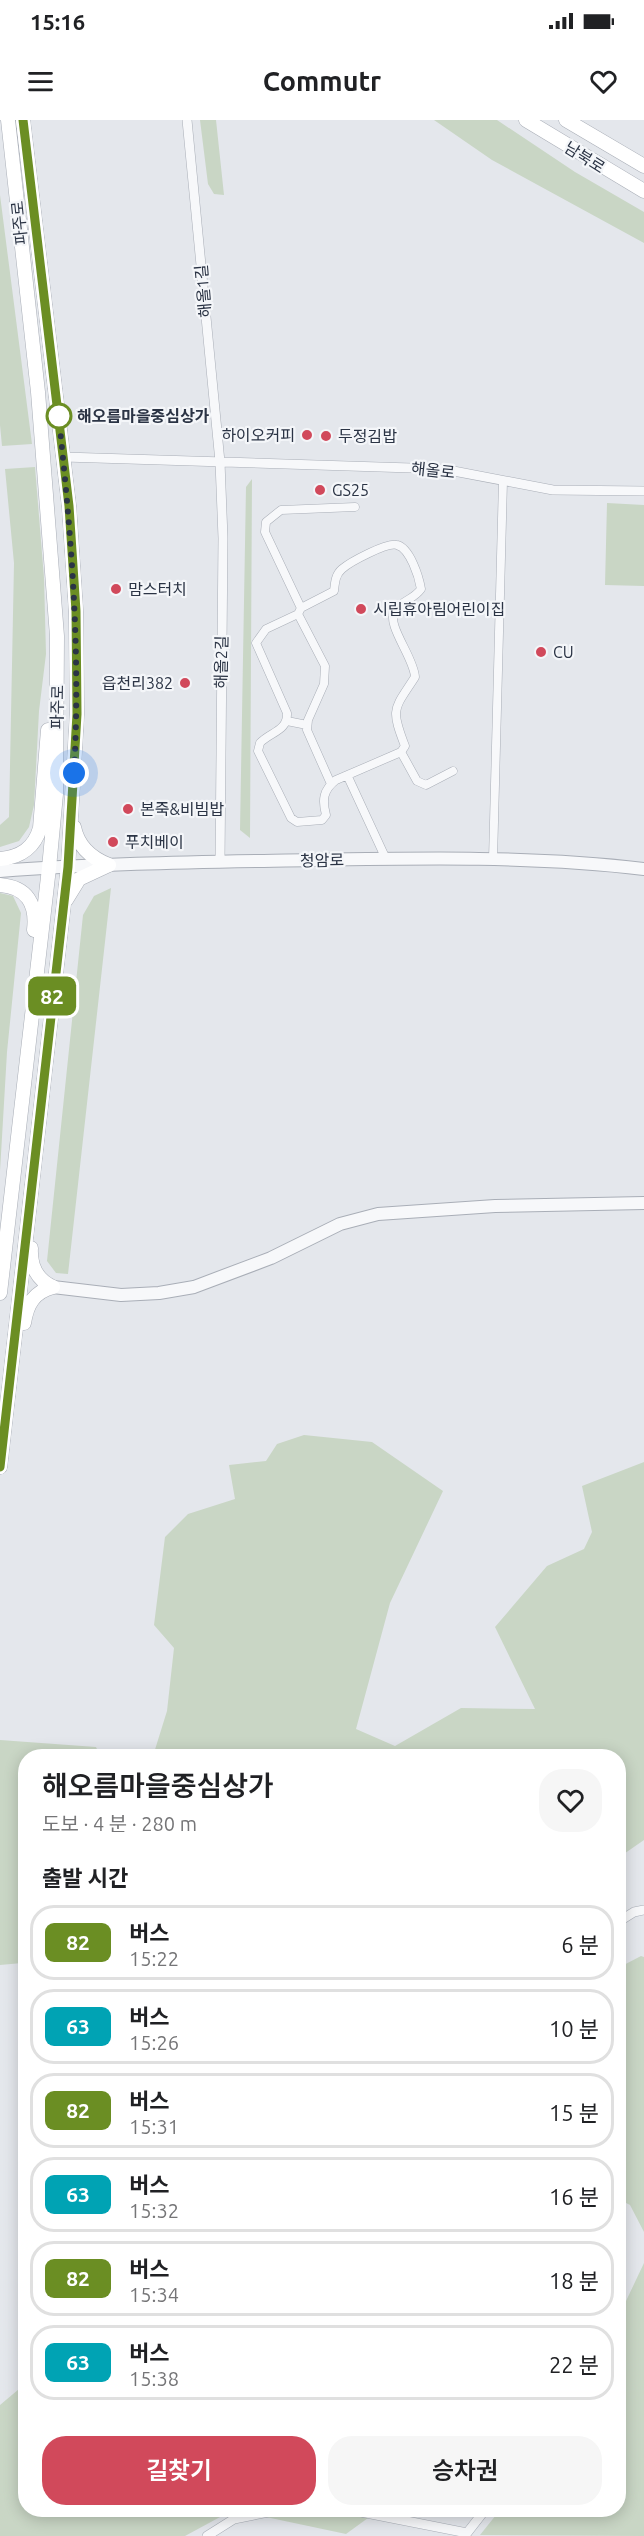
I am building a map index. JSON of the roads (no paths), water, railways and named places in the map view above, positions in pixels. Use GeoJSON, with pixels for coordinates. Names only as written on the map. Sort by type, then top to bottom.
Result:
{"type":"FeatureCollection","features":[{"type":"Feature","properties":{"kind":"main road","name":"파주로"},"geometry":{"type":"LineString","coordinates":[[0,1293],[56,794],[57,678],[57,636],[38,392],[8,120]]}},
{"type":"Feature","properties":{"kind":"main road","name":"파주로"},"geometry":{"type":"LineString","coordinates":[[0,1467],[68,867],[77,714],[76,611],[64,457],[23,120]]}},
{"type":"Feature","properties":{"kind":"main road","name":"남북로"},"geometry":{"type":"LineString","coordinates":[[526,120],[644,191]]}},
{"type":"Feature","properties":{"kind":"main road","name":"남북로"},"geometry":{"type":"LineString","coordinates":[[566,120],[644,166]]}},
{"type":"Feature","properties":{"kind":"main road"},"geometry":{"type":"LineString","coordinates":[[0,859],[27,851],[37,838],[49,711],[57,678]]}},
{"type":"Feature","properties":{"kind":"main road"},"geometry":{"type":"LineString","coordinates":[[71,813],[80,843],[88,854],[109,865]]}},
{"type":"Feature","properties":{"kind":"main road"},"geometry":{"type":"LineString","coordinates":[[62,914],[66,899],[80,879],[109,865]]}},
{"type":"Feature","properties":{"kind":"main road"},"geometry":{"type":"LineString","coordinates":[[0,885],[15,886],[22,890],[30,900],[36,918],[28,999],[27,1055]]}},
{"type":"Feature","properties":{"kind":"main road"},"geometry":{"type":"LineString","coordinates":[[28,1217],[32,1235],[32,1265],[44,1283],[53,1287]]}},
{"type":"Feature","properties":{"kind":"main road"},"geometry":{"type":"LineString","coordinates":[[11,1380],[20,1362],[26,1311],[32,1298],[42,1290],[53,1287]]}},
{"type":"Feature","properties":{"kind":"street","name":"해올1길"},"geometry":{"type":"LineString","coordinates":[[187,120],[220,462]]}},
{"type":"Feature","properties":{"kind":"street","name":"해올로"},"geometry":{"type":"LineString","coordinates":[[64,457],[444,469],[553,490],[644,491]]}},
{"type":"Feature","properties":{"kind":"street","name":"해올2길"},"geometry":{"type":"LineString","coordinates":[[219,862],[223,538],[220,462]]}},
{"type":"Feature","properties":{"kind":"street"},"geometry":{"type":"LineString","coordinates":[[493,860],[503,481]]}},
{"type":"Feature","properties":{"kind":"street"},"geometry":{"type":"LineString","coordinates":[[331,784],[307,730],[326,674],[325,666],[265,532],[266,522],[281,510],[356,507]]}},
{"type":"Feature","properties":{"kind":"street"},"geometry":{"type":"LineString","coordinates":[[388,544],[399,545],[405,550],[420,580],[421,589],[416,596],[396,609],[392,617],[392,625],[414,665],[415,677],[400,697],[395,712],[396,722],[405,746],[401,752],[331,784],[322,801],[326,815],[322,820],[297,822],[291,818],[258,751],[260,743],[282,729],[287,721],[287,713],[256,643],[266,629],[300,611],[334,591],[336,578],[341,569],[388,544]]}},
{"type":"Feature","properties":{"kind":"street"},"geometry":{"type":"LineString","coordinates":[[287,721],[307,725]]}},
{"type":"Feature","properties":{"kind":"street"},"geometry":{"type":"LineString","coordinates":[[401,752],[417,782],[426,786],[453,771]]}},
{"type":"Feature","properties":{"kind":"street"},"geometry":{"type":"LineString","coordinates":[[348,777],[386,859]]}},
{"type":"Feature","properties":{"kind":"street","name":"청암로"},"geometry":{"type":"LineString","coordinates":[[0,871],[109,865],[386,859],[493,860],[644,869]]}},
{"type":"Feature","properties":{"kind":"street"},"geometry":{"type":"LineString","coordinates":[[53,1287],[121,1295],[159,1293],[194,1287],[261,1263],[340,1224],[378,1214],[495,1206],[644,1203]]}},
{"type":"Feature","properties":{"kind":"street"},"geometry":{"type":"LineString","coordinates":[[626,1918],[644,1910]]}},
{"type":"Feature","properties":{"kind":"street"},"geometry":{"type":"LineString","coordinates":[[207,2536],[234,2519],[244,2517]]}},
{"type":"Feature","properties":{"kind":"street"},"geometry":{"type":"LineString","coordinates":[[386,2517],[467,2533],[480,2517]]}},
{"type":"Feature","properties":{"kind":"place","name":"해오름마을중심상가"},"geometry":{"type":"Point","coordinates":[59,416]}},
{"type":"Feature","properties":{"kind":"place","name":"하이오커피"},"geometry":{"type":"Point","coordinates":[307,435]}},
{"type":"Feature","properties":{"kind":"place","name":"두정김밥"},"geometry":{"type":"Point","coordinates":[326,436]}},
{"type":"Feature","properties":{"kind":"place","name":"GS25"},"geometry":{"type":"Point","coordinates":[320,490]}},
{"type":"Feature","properties":{"kind":"place","name":"맘스터치"},"geometry":{"type":"Point","coordinates":[116,589]}},
{"type":"Feature","properties":{"kind":"place","name":"시립휴아림어린이집"},"geometry":{"type":"Point","coordinates":[361,609]}},
{"type":"Feature","properties":{"kind":"place","name":"CU"},"geometry":{"type":"Point","coordinates":[541,652]}},
{"type":"Feature","properties":{"kind":"place","name":"읍천리382"},"geometry":{"type":"Point","coordinates":[185,683]}},
{"type":"Feature","properties":{"kind":"place","name":"본죽&비빔밥"},"geometry":{"type":"Point","coordinates":[128,809]}},
{"type":"Feature","properties":{"kind":"place","name":"푸치베이"},"geometry":{"type":"Point","coordinates":[113,842]}}]}
